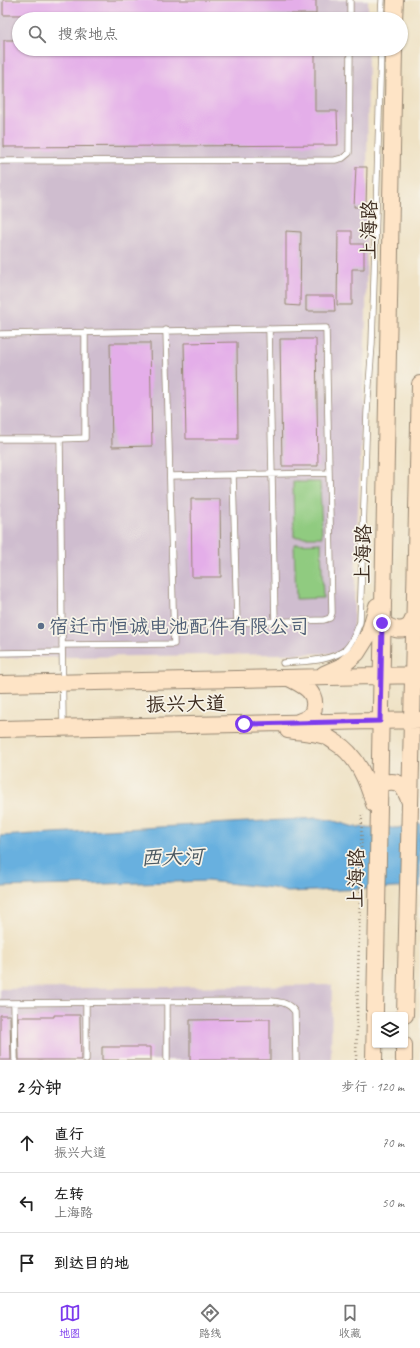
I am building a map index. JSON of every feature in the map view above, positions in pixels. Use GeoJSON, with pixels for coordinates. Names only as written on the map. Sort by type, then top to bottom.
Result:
{"type":"FeatureCollection","features":[{"type":"Feature","properties":{"kind":"main road"},"geometry":{"type":"LineString","coordinates":[[394,12],[395,0]]}},
{"type":"Feature","properties":{"kind":"main road","name":"上海路"},"geometry":{"type":"LineString","coordinates":[[374,1060],[394,56]]}},
{"type":"Feature","properties":{"kind":"main road"},"geometry":{"type":"LineString","coordinates":[[405,1012],[410,802],[416,720],[420,384]]}},
{"type":"Feature","properties":{"kind":"main road"},"geometry":{"type":"LineString","coordinates":[[316,677],[342,666],[357,653],[370,634],[383,582]]}},
{"type":"Feature","properties":{"kind":"main road"},"geometry":{"type":"LineString","coordinates":[[382,623],[392,629],[399,629],[408,627],[418,621]]}},
{"type":"Feature","properties":{"kind":"main road"},"geometry":{"type":"LineString","coordinates":[[286,670],[312,693],[315,700],[314,710],[309,716],[298,722]]}},
{"type":"Feature","properties":{"kind":"main road","name":"振兴大道"},"geometry":{"type":"LineString","coordinates":[[0,684],[286,670],[316,677],[417,675]]}},
{"type":"Feature","properties":{"kind":"main road","name":"振兴大道"},"geometry":{"type":"LineString","coordinates":[[0,729],[416,720]]}},
{"type":"Feature","properties":{"kind":"main road"},"geometry":{"type":"LineString","coordinates":[[244,724],[326,736],[340,744],[354,758],[363,773],[369,786],[378,819]]}},
{"type":"Feature","properties":{"kind":"main road"},"geometry":{"type":"LineString","coordinates":[[410,802],[420,770]]}},
{"type":"Feature","properties":{"kind":"main road"},"geometry":{"type":"LineString","coordinates":[[379,784],[389,781],[401,785],[410,802]]}},
{"type":"Feature","properties":{"kind":"main road"},"geometry":{"type":"LineString","coordinates":[[404,1048],[404,1060]]}},
{"type":"Feature","properties":{"kind":"lane"},"geometry":{"type":"LineString","coordinates":[[350,0],[350,12]]}},
{"type":"Feature","properties":{"kind":"lane"},"geometry":{"type":"LineString","coordinates":[[381,12],[382,0]]}},
{"type":"Feature","properties":{"kind":"lane"},"geometry":{"type":"LineString","coordinates":[[0,161],[335,160],[343,158],[349,153],[350,56]]}},
{"type":"Feature","properties":{"kind":"lane"},"geometry":{"type":"LineString","coordinates":[[286,670],[335,655],[346,648],[360,622],[366,412],[372,344],[381,56]]}},
{"type":"Feature","properties":{"kind":"lane"},"geometry":{"type":"LineString","coordinates":[[269,328],[275,622]]}},
{"type":"Feature","properties":{"kind":"lane"},"geometry":{"type":"LineString","coordinates":[[0,334],[326,328],[332,613],[330,618],[324,620],[173,625]]}},
{"type":"Feature","properties":{"kind":"lane"},"geometry":{"type":"LineString","coordinates":[[62,644],[174,644],[166,330]]}},
{"type":"Feature","properties":{"kind":"lane"},"geometry":{"type":"LineString","coordinates":[[0,439],[86,438],[85,332]]}},
{"type":"Feature","properties":{"kind":"lane"},"geometry":{"type":"LineString","coordinates":[[60,438],[63,727]]}},
{"type":"Feature","properties":{"kind":"lane"},"geometry":{"type":"LineString","coordinates":[[170,476],[329,473]]}},
{"type":"Feature","properties":{"kind":"lane"},"geometry":{"type":"LineString","coordinates":[[233,475],[237,623]]}},
{"type":"Feature","properties":{"kind":"lane"},"geometry":{"type":"LineString","coordinates":[[0,653],[62,652]]}},
{"type":"Feature","properties":{"kind":"lane"},"geometry":{"type":"LineString","coordinates":[[86,1002],[86,1060]]}},
{"type":"Feature","properties":{"kind":"lane"},"geometry":{"type":"LineString","coordinates":[[167,1002],[167,1060]]}},
{"type":"Feature","properties":{"kind":"lane"},"geometry":{"type":"LineString","coordinates":[[0,1003],[280,1002],[291,1006],[296,1012],[296,1060]]}},
{"type":"Feature","properties":{"kind":"lane"},"geometry":{"type":"LineString","coordinates":[[14,1003],[15,1060]]}},
{"type":"Feature","properties":{"kind":"path"},"geometry":{"type":"LineString","coordinates":[[356,1060],[362,805]]}},
{"type":"Feature","properties":{"kind":"shaded area"},"geometry":{"type":"Polygon","coordinates":[[[0,0],[368,0],[368,12],[12,12],[12,56],[368,56],[366,318],[352,653],[0,658],[0,0]]]}},
{"type":"Feature","properties":{"kind":"shaded area"},"geometry":{"type":"Polygon","coordinates":[[[332,985],[331,1060],[0,1060],[0,989],[332,985]]]}},
{"type":"Feature","properties":{"kind":"green space"},"geometry":{"type":"Polygon","coordinates":[[[293,482],[320,482],[322,537],[294,537],[293,482]]]}},
{"type":"Feature","properties":{"kind":"green space"},"geometry":{"type":"Polygon","coordinates":[[[321,543],[323,598],[296,599],[294,544],[321,543]]]}},
{"type":"Feature","properties":{"kind":"water","name":"西大河"},"geometry":{"type":"Polygon","coordinates":[[[318,818],[354,827],[397,828],[420,823],[420,887],[287,892],[274,888],[207,881],[0,887],[0,836],[318,818]]]}},
{"type":"Feature","properties":{"kind":"building"},"geometry":{"type":"Polygon","coordinates":[[[3,0],[316,0],[316,12],[12,12],[12,15],[3,15],[3,0]]]}},
{"type":"Feature","properties":{"kind":"building"},"geometry":{"type":"Polygon","coordinates":[[[4,40],[12,40],[12,56],[315,56],[315,111],[337,111],[338,145],[4,147],[4,40]]]}},
{"type":"Feature","properties":{"kind":"building"},"geometry":{"type":"Polygon","coordinates":[[[356,167],[367,167],[366,207],[354,207],[356,167]]]}},
{"type":"Feature","properties":{"kind":"building"},"geometry":{"type":"Polygon","coordinates":[[[286,231],[301,232],[300,306],[286,305],[286,231]]]}},
{"type":"Feature","properties":{"kind":"building"},"geometry":{"type":"Polygon","coordinates":[[[338,231],[352,231],[352,244],[364,244],[364,269],[352,269],[352,305],[337,305],[338,231]]]}},
{"type":"Feature","properties":{"kind":"building"},"geometry":{"type":"Polygon","coordinates":[[[306,296],[334,296],[335,311],[306,311],[306,296]]]}},
{"type":"Feature","properties":{"kind":"building"},"geometry":{"type":"Polygon","coordinates":[[[280,339],[316,339],[318,466],[282,466],[280,339]]]}},
{"type":"Feature","properties":{"kind":"building"},"geometry":{"type":"Polygon","coordinates":[[[237,342],[238,439],[186,439],[184,343],[237,342]]]}},
{"type":"Feature","properties":{"kind":"building"},"geometry":{"type":"Polygon","coordinates":[[[110,343],[150,343],[152,446],[112,447],[110,343]]]}},
{"type":"Feature","properties":{"kind":"building"},"geometry":{"type":"Polygon","coordinates":[[[191,499],[220,499],[221,577],[192,577],[191,499]]]}},
{"type":"Feature","properties":{"kind":"building"},"geometry":{"type":"Polygon","coordinates":[[[0,1015],[10,1015],[11,1060],[0,1060],[0,1015]]]}},
{"type":"Feature","properties":{"kind":"building"},"geometry":{"type":"Polygon","coordinates":[[[54,1015],[80,1015],[81,1060],[19,1060],[18,1017],[54,1017],[54,1015]]]}},
{"type":"Feature","properties":{"kind":"building"},"geometry":{"type":"Polygon","coordinates":[[[270,1019],[270,1060],[190,1060],[190,1020],[270,1019]]]}},
{"type":"Feature","properties":{"kind":"building"},"geometry":{"type":"Polygon","coordinates":[[[102,1047],[151,1047],[151,1060],[102,1060],[102,1047]]]}},
{"type":"Feature","properties":{"kind":"place","name":"宿迁市恒诚电池配件有限公司"},"geometry":{"type":"Point","coordinates":[41,626]}},
{"type":"Feature","properties":{"kind":"route"},"geometry":{"type":"LineString","coordinates":[[244,724],[380,721],[382,623]]}}]}
